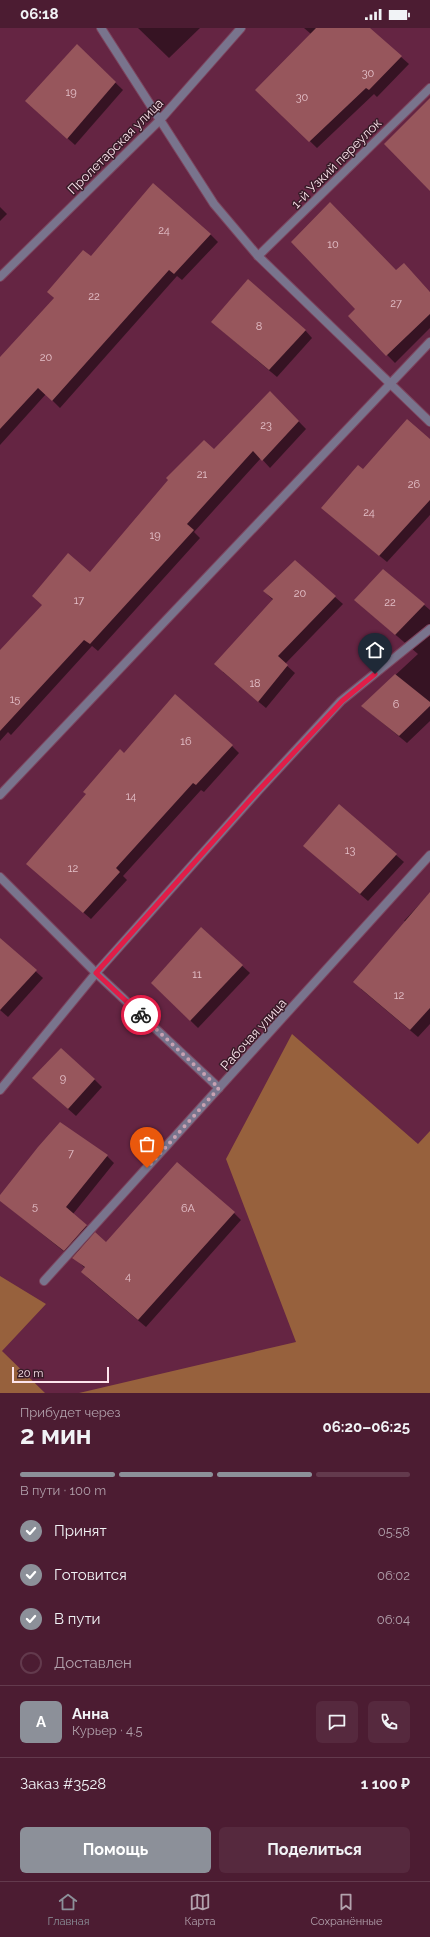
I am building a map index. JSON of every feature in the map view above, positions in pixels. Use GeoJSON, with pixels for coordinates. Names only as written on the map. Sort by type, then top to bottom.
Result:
{"type":"FeatureCollection","features":[{"type":"Feature","properties":{"kind":"street"},"geometry":{"type":"LineString","coordinates":[[101,28],[214,204],[258,256],[430,422]]}},
{"type":"Feature","properties":{"kind":"street","name":"Пролетарская улица"},"geometry":{"type":"LineString","coordinates":[[0,277],[160,120],[241,28]]}},
{"type":"Feature","properties":{"kind":"street","name":"1-й Узкий переулок"},"geometry":{"type":"LineString","coordinates":[[258,256],[430,88]]}},
{"type":"Feature","properties":{"kind":"street"},"geometry":{"type":"LineString","coordinates":[[0,795],[430,342]]}},
{"type":"Feature","properties":{"kind":"street"},"geometry":{"type":"LineString","coordinates":[[0,1090],[96,973],[258,791],[342,701],[430,629]]}},
{"type":"Feature","properties":{"kind":"street","name":"Рабочая улица"},"geometry":{"type":"LineString","coordinates":[[44,1281],[430,855]]}},
{"type":"Feature","properties":{"kind":"street"},"geometry":{"type":"LineString","coordinates":[[0,877],[96,973],[219,1088]]}},
{"type":"Feature","properties":{"kind":"shaded area"},"geometry":{"type":"Polygon","coordinates":[[[292,1034],[418,1144],[430,1131],[430,1393],[79,1393],[296,1342],[226,1159],[292,1034]]]}},
{"type":"Feature","properties":{"kind":"shaded area"},"geometry":{"type":"Polygon","coordinates":[[[0,1276],[46,1304],[2,1351],[45,1393],[0,1393],[0,1276]]]}},
{"type":"Feature","properties":{"kind":"building"},"geometry":{"type":"Polygon","coordinates":[[[316,28],[370,28],[402,56],[369,90],[366,88],[309,142],[255,90],[316,28]]]}},
{"type":"Feature","properties":{"kind":"building"},"geometry":{"type":"Polygon","coordinates":[[[77,44],[116,82],[67,139],[25,101],[77,44]]]}},
{"type":"Feature","properties":{"kind":"building"},"geometry":{"type":"Polygon","coordinates":[[[430,98],[430,191],[384,144],[430,98]]]}},
{"type":"Feature","properties":{"kind":"building"},"geometry":{"type":"Polygon","coordinates":[[[153,183],[211,234],[174,274],[169,270],[52,401],[38,388],[0,429],[0,357],[54,298],[47,292],[83,250],[91,256],[153,183]]]}},
{"type":"Feature","properties":{"kind":"building"},"geometry":{"type":"Polygon","coordinates":[[[330,202],[396,270],[404,263],[430,292],[430,314],[386,356],[348,316],[355,309],[291,242],[330,202]]]}},
{"type":"Feature","properties":{"kind":"building"},"geometry":{"type":"Polygon","coordinates":[[[248,279],[306,330],[269,370],[211,322],[248,279]]]}},
{"type":"Feature","properties":{"kind":"building"},"geometry":{"type":"Polygon","coordinates":[[[270,391],[299,421],[262,461],[253,451],[187,524],[194,530],[90,644],[84,640],[0,731],[0,650],[42,605],[32,596],[68,553],[90,572],[168,480],[166,478],[204,440],[214,449],[270,391]]]}},
{"type":"Feature","properties":{"kind":"building"},"geometry":{"type":"Polygon","coordinates":[[[407,419],[430,439],[430,500],[379,556],[321,508],[358,465],[363,469],[407,419]]]}},
{"type":"Feature","properties":{"kind":"building"},"geometry":{"type":"Polygon","coordinates":[[[295,560],[336,596],[278,656],[288,665],[258,702],[214,664],[273,599],[263,591],[295,560]]]}},
{"type":"Feature","properties":{"kind":"building"},"geometry":{"type":"Polygon","coordinates":[[[383,569],[425,604],[395,635],[354,600],[383,569]]]}},
{"type":"Feature","properties":{"kind":"building"},"geometry":{"type":"Polygon","coordinates":[[[395,674],[430,702],[430,706],[399,736],[361,706],[395,674]]]}},
{"type":"Feature","properties":{"kind":"building"},"geometry":{"type":"Polygon","coordinates":[[[175,694],[233,745],[196,785],[193,783],[116,868],[120,872],[83,913],[26,864],[86,794],[83,792],[120,749],[124,753],[175,694]]]}},
{"type":"Feature","properties":{"kind":"building"},"geometry":{"type":"Polygon","coordinates":[[[339,804],[397,854],[360,894],[303,846],[339,804]]]}},
{"type":"Feature","properties":{"kind":"building"},"geometry":{"type":"Polygon","coordinates":[[[430,892],[430,1008],[410,1030],[353,982],[430,892]]]}},
{"type":"Feature","properties":{"kind":"building"},"geometry":{"type":"Polygon","coordinates":[[[201,927],[243,965],[190,1021],[151,983],[201,927]]]}},
{"type":"Feature","properties":{"kind":"building"},"geometry":{"type":"Polygon","coordinates":[[[0,938],[37,970],[0,1010],[0,938]]]}},
{"type":"Feature","properties":{"kind":"building"},"geometry":{"type":"Polygon","coordinates":[[[61,1048],[95,1079],[68,1109],[32,1078],[61,1048]]]}},
{"type":"Feature","properties":{"kind":"building"},"geometry":{"type":"Polygon","coordinates":[[[60,1122],[108,1155],[66,1207],[87,1225],[64,1251],[0,1201],[0,1195],[60,1122]]]}},
{"type":"Feature","properties":{"kind":"building"},"geometry":{"type":"Polygon","coordinates":[[[177,1162],[235,1212],[138,1320],[81,1272],[85,1267],[72,1258],[95,1232],[106,1242],[177,1162]]]}},
{"type":"Feature","properties":{"kind":"way so far"},"geometry":{"type":"LineString","coordinates":[[141,1015],[219,1088],[147,1168]]}},
{"type":"Feature","properties":{"kind":"route"},"geometry":{"type":"LineString","coordinates":[[141,1015],[96,973],[258,791],[342,701],[375,674]]}}]}
